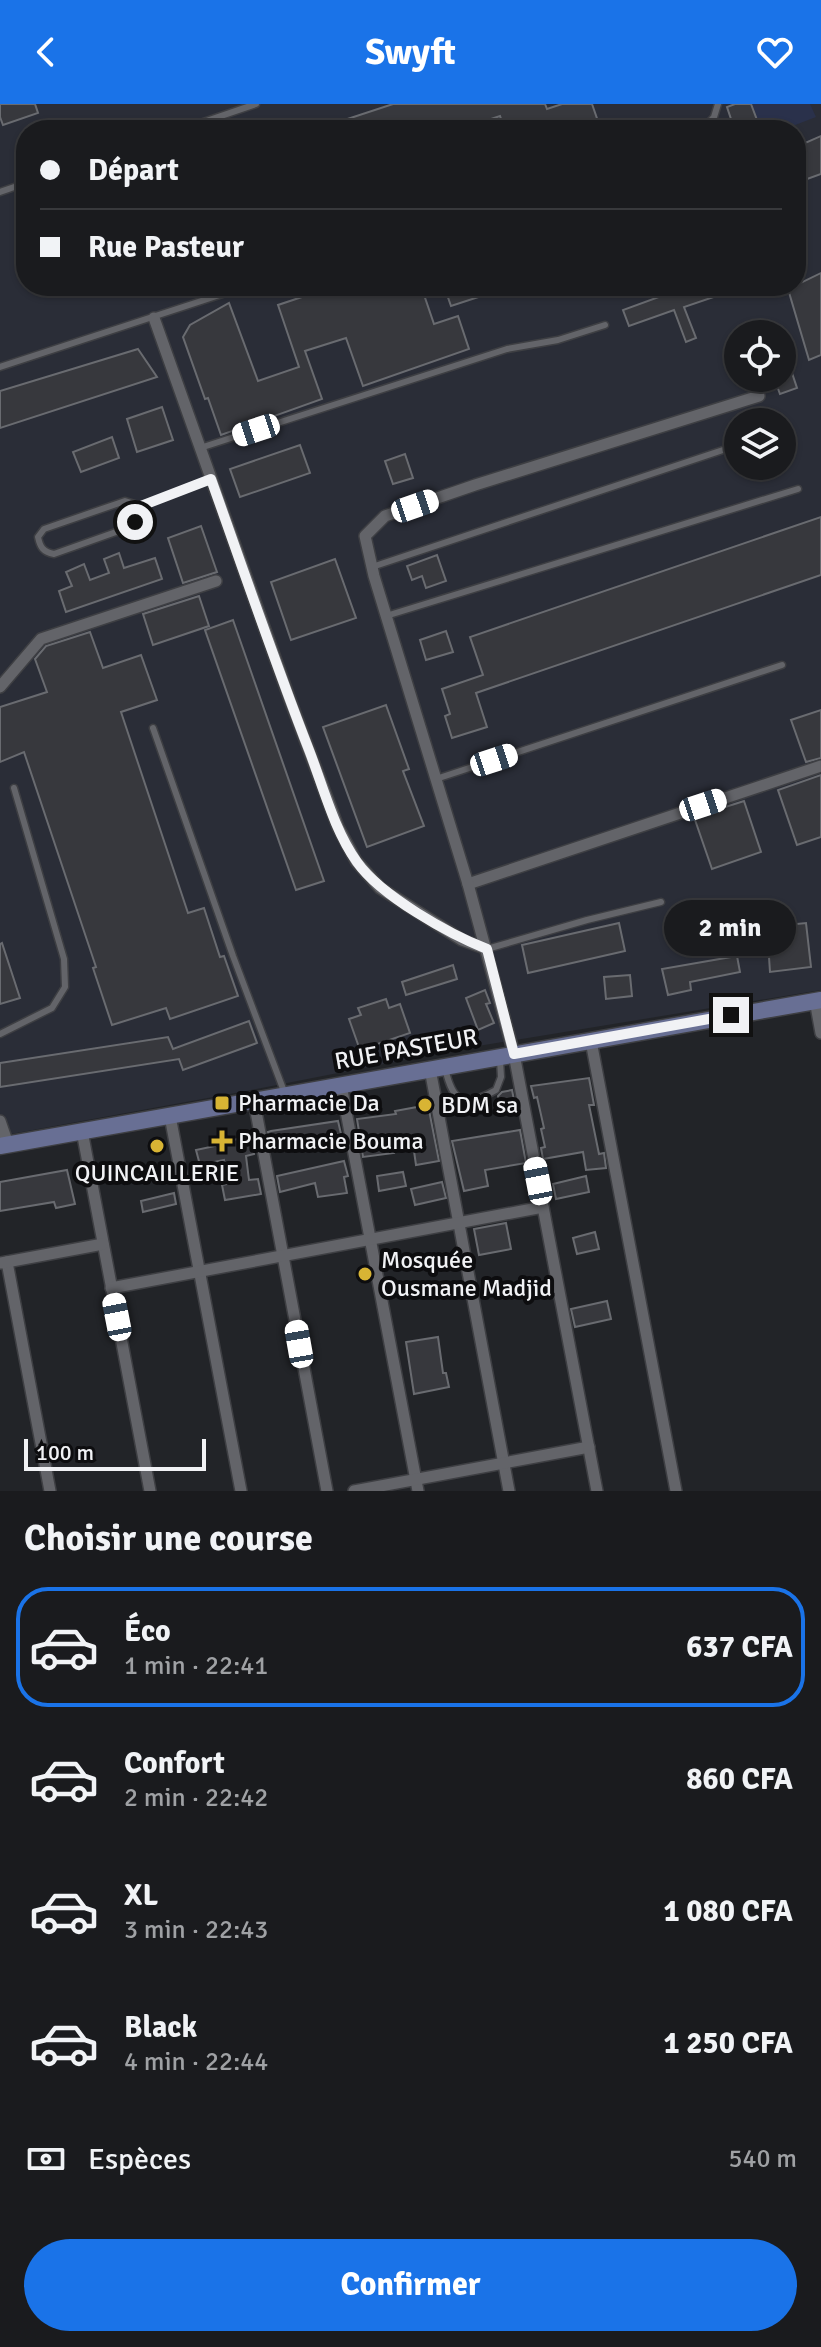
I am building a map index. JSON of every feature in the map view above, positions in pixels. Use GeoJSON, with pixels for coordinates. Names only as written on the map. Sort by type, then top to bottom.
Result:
{"type":"FeatureCollection","features":[{"type":"Feature","properties":{"kind":"main road","name":"RUE PASTEUR"},"geometry":{"type":"LineString","coordinates":[[4,1145],[818,1000]]}},
{"type":"Feature","properties":{"kind":"street"},"geometry":{"type":"LineString","coordinates":[[154,318],[338,827],[356,861],[380,888],[462,940],[487,949]]}},
{"type":"Feature","properties":{"kind":"street"},"geometry":{"type":"LineString","coordinates":[[597,1491],[543,1207],[507,1056],[487,949],[386,616],[365,536],[385,516],[759,396]]}},
{"type":"Feature","properties":{"kind":"street"},"geometry":{"type":"LineString","coordinates":[[0,687],[41,639],[216,581]]}},
{"type":"Feature","properties":{"kind":"street"},"geometry":{"type":"LineString","coordinates":[[468,884],[821,766]]}},
{"type":"Feature","properties":{"kind":"street"},"geometry":{"type":"LineString","coordinates":[[818,1000],[821,1033]]}},
{"type":"Feature","properties":{"kind":"street"},"geometry":{"type":"LineString","coordinates":[[591,1041],[676,1491]]}},
{"type":"Feature","properties":{"kind":"street"},"geometry":{"type":"LineString","coordinates":[[437,1068],[459,1223],[509,1491]]}},
{"type":"Feature","properties":{"kind":"street"},"geometry":{"type":"LineString","coordinates":[[341,1085],[417,1485]]}},
{"type":"Feature","properties":{"kind":"street"},"geometry":{"type":"LineString","coordinates":[[254,1101],[327,1491]]}},
{"type":"Feature","properties":{"kind":"street"},"geometry":{"type":"LineString","coordinates":[[170,1116],[241,1491]]}},
{"type":"Feature","properties":{"kind":"street"},"geometry":{"type":"LineString","coordinates":[[0,1121],[4,1145]]}},
{"type":"Feature","properties":{"kind":"street"},"geometry":{"type":"LineString","coordinates":[[82,1131],[150,1491]]}},
{"type":"Feature","properties":{"kind":"street"},"geometry":{"type":"LineString","coordinates":[[111,1288],[543,1207]]}},
{"type":"Feature","properties":{"kind":"street"},"geometry":{"type":"LineString","coordinates":[[50,1491],[4,1263],[103,1244]]}},
{"type":"Feature","properties":{"kind":"street"},"geometry":{"type":"LineString","coordinates":[[354,1491],[417,1485],[504,1463],[589,1447]]}},
{"type":"Feature","properties":{"kind":"lane"},"geometry":{"type":"LineString","coordinates":[[209,120],[256,104]]}},
{"type":"Feature","properties":{"kind":"lane"},"geometry":{"type":"LineString","coordinates":[[0,367],[218,296]]}},
{"type":"Feature","properties":{"kind":"lane"},"geometry":{"type":"LineString","coordinates":[[200,448],[507,349],[558,340],[605,325]]}},
{"type":"Feature","properties":{"kind":"lane"},"geometry":{"type":"LineString","coordinates":[[372,567],[724,450]]}},
{"type":"Feature","properties":{"kind":"lane"},"geometry":{"type":"LineString","coordinates":[[141,506],[130,527],[54,554],[43,550],[39,542],[38,537],[44,529],[125,501],[141,506],[211,479]]}},
{"type":"Feature","properties":{"kind":"lane"},"geometry":{"type":"LineString","coordinates":[[386,616],[798,489]]}},
{"type":"Feature","properties":{"kind":"lane"},"geometry":{"type":"LineString","coordinates":[[436,779],[782,665]]}},
{"type":"Feature","properties":{"kind":"lane"},"geometry":{"type":"LineString","coordinates":[[153,728],[285,1095]]}},
{"type":"Feature","properties":{"kind":"lane"},"geometry":{"type":"LineString","coordinates":[[0,1034],[52,1008],[65,987],[64,959],[14,788]]}},
{"type":"Feature","properties":{"kind":"lane"},"geometry":{"type":"LineString","coordinates":[[487,949],[661,902]]}},
{"type":"Feature","properties":{"kind":"lane"},"geometry":{"type":"LineString","coordinates":[[437,1068],[458,1098],[468,1101],[496,1090],[507,1056]]}},
{"type":"Feature","properties":{"kind":"shaded area"},"geometry":{"type":"Polygon","coordinates":[[[0,104],[821,104],[821,990],[460,1049],[0,1136],[0,104]]]}},
{"type":"Feature","properties":{"kind":"shaded area"},"geometry":{"type":"Polygon","coordinates":[[[752,104],[810,104],[816,117],[806,121],[758,120],[752,104]]]}},
{"type":"Feature","properties":{"kind":"building"},"geometry":{"type":"Polygon","coordinates":[[[0,104],[35,104],[38,113],[3,125],[0,104]]]}},
{"type":"Feature","properties":{"kind":"building"},"geometry":{"type":"Polygon","coordinates":[[[393,104],[545,104],[547,109],[562,104],[592,104],[598,120],[501,120],[500,116],[488,120],[344,120],[393,104]]]}},
{"type":"Feature","properties":{"kind":"building"},"geometry":{"type":"Polygon","coordinates":[[[751,104],[757,120],[731,120],[727,107],[751,104]]]}},
{"type":"Feature","properties":{"kind":"building"},"geometry":{"type":"Polygon","coordinates":[[[821,136],[821,174],[806,179],[806,143],[821,136]]]}},
{"type":"Feature","properties":{"kind":"building"},"geometry":{"type":"Polygon","coordinates":[[[821,273],[821,355],[809,360],[790,296],[806,296],[806,280],[821,273]]]}},
{"type":"Feature","properties":{"kind":"building"},"geometry":{"type":"Polygon","coordinates":[[[305,296],[424,296],[434,324],[458,316],[469,349],[363,386],[346,338],[305,351],[322,399],[221,435],[183,337],[190,325],[229,303],[258,381],[299,367],[278,305],[305,296]]]}},
{"type":"Feature","properties":{"kind":"building"},"geometry":{"type":"Polygon","coordinates":[[[448,296],[482,296],[451,306],[448,296]]]}},
{"type":"Feature","properties":{"kind":"building"},"geometry":{"type":"Polygon","coordinates":[[[662,296],[716,296],[684,307],[696,338],[686,342],[674,310],[629,326],[623,310],[662,296]]]}},
{"type":"Feature","properties":{"kind":"building"},"geometry":{"type":"Polygon","coordinates":[[[138,349],[157,377],[0,428],[0,391],[138,349]]]}},
{"type":"Feature","properties":{"kind":"building"},"geometry":{"type":"Polygon","coordinates":[[[162,407],[173,440],[137,452],[127,419],[162,407]]]}},
{"type":"Feature","properties":{"kind":"building"},"geometry":{"type":"Polygon","coordinates":[[[112,437],[119,458],[81,472],[73,452],[112,437]]]}},
{"type":"Feature","properties":{"kind":"building"},"geometry":{"type":"Polygon","coordinates":[[[300,445],[310,473],[240,497],[230,469],[300,445]]]}},
{"type":"Feature","properties":{"kind":"building"},"geometry":{"type":"Polygon","coordinates":[[[405,454],[413,478],[393,484],[385,461],[405,454]]]}},
{"type":"Feature","properties":{"kind":"building"},"geometry":{"type":"Polygon","coordinates":[[[821,517],[821,575],[476,693],[487,727],[452,738],[445,716],[450,714],[442,689],[483,675],[470,637],[821,517]]]}},
{"type":"Feature","properties":{"kind":"building"},"geometry":{"type":"Polygon","coordinates":[[[201,526],[217,572],[183,583],[168,538],[201,526]]]}},
{"type":"Feature","properties":{"kind":"building"},"geometry":{"type":"Polygon","coordinates":[[[119,553],[124,568],[155,558],[162,579],[66,612],[59,591],[72,586],[66,572],[84,564],[90,580],[109,573],[104,559],[119,553]]]}},
{"type":"Feature","properties":{"kind":"building"},"geometry":{"type":"Polygon","coordinates":[[[437,555],[446,581],[426,588],[422,576],[412,580],[407,566],[437,555]]]}},
{"type":"Feature","properties":{"kind":"building"},"geometry":{"type":"Polygon","coordinates":[[[335,559],[356,618],[291,640],[271,582],[335,559]]]}},
{"type":"Feature","properties":{"kind":"building"},"geometry":{"type":"Polygon","coordinates":[[[199,596],[209,626],[153,645],[143,614],[199,596]]]}},
{"type":"Feature","properties":{"kind":"building"},"geometry":{"type":"Polygon","coordinates":[[[233,620],[324,881],[296,890],[205,630],[233,620]]]}},
{"type":"Feature","properties":{"kind":"building"},"geometry":{"type":"Polygon","coordinates":[[[446,631],[453,652],[426,660],[420,640],[446,631]]]}},
{"type":"Feature","properties":{"kind":"building"},"geometry":{"type":"Polygon","coordinates":[[[90,632],[103,668],[141,655],[157,700],[121,712],[188,913],[204,908],[220,957],[224,956],[238,996],[170,1019],[166,1008],[112,1025],[93,968],[96,967],[24,752],[0,762],[0,707],[47,692],[35,659],[46,646],[90,632]]]}},
{"type":"Feature","properties":{"kind":"building"},"geometry":{"type":"Polygon","coordinates":[[[386,705],[409,769],[403,771],[424,826],[367,847],[323,727],[386,705]]]}},
{"type":"Feature","properties":{"kind":"building"},"geometry":{"type":"Polygon","coordinates":[[[821,710],[821,758],[806,762],[791,720],[821,710]]]}},
{"type":"Feature","properties":{"kind":"building"},"geometry":{"type":"Polygon","coordinates":[[[821,775],[821,837],[797,845],[778,790],[821,775]]]}},
{"type":"Feature","properties":{"kind":"building"},"geometry":{"type":"Polygon","coordinates":[[[744,801],[761,852],[712,869],[694,817],[744,801]]]}},
{"type":"Feature","properties":{"kind":"building"},"geometry":{"type":"Polygon","coordinates":[[[720,909],[723,927],[684,934],[681,916],[720,909]]]}},
{"type":"Feature","properties":{"kind":"building"},"geometry":{"type":"Polygon","coordinates":[[[619,923],[625,951],[528,973],[522,945],[619,923]]]}},
{"type":"Feature","properties":{"kind":"building"},"geometry":{"type":"Polygon","coordinates":[[[806,923],[811,967],[770,972],[767,927],[806,923]]]}},
{"type":"Feature","properties":{"kind":"building"},"geometry":{"type":"Polygon","coordinates":[[[0,944],[20,998],[0,1004],[0,944]]]}},
{"type":"Feature","properties":{"kind":"building"},"geometry":{"type":"Polygon","coordinates":[[[737,956],[740,972],[690,982],[691,990],[668,995],[662,969],[737,956]]]}},
{"type":"Feature","properties":{"kind":"building"},"geometry":{"type":"Polygon","coordinates":[[[453,965],[457,979],[406,995],[402,982],[453,965]]]}},
{"type":"Feature","properties":{"kind":"building"},"geometry":{"type":"Polygon","coordinates":[[[630,975],[632,996],[606,999],[604,977],[630,975]]]}},
{"type":"Feature","properties":{"kind":"building"},"geometry":{"type":"Polygon","coordinates":[[[485,990],[490,1003],[486,1004],[494,1023],[478,1030],[466,998],[485,990]]]}},
{"type":"Feature","properties":{"kind":"building"},"geometry":{"type":"Polygon","coordinates":[[[386,999],[389,1008],[400,1004],[410,1033],[360,1050],[349,1019],[361,1015],[358,1008],[386,999]]]}},
{"type":"Feature","properties":{"kind":"building"},"geometry":{"type":"Polygon","coordinates":[[[249,1021],[257,1043],[183,1070],[179,1059],[0,1087],[0,1063],[168,1037],[173,1049],[249,1021]]]}},
{"type":"Feature","properties":{"kind":"building"},"geometry":{"type":"Polygon","coordinates":[[[589,1078],[594,1105],[589,1105],[599,1154],[604,1153],[606,1168],[586,1170],[583,1152],[543,1159],[541,1148],[545,1147],[541,1129],[544,1128],[537,1097],[534,1098],[531,1086],[589,1078]]]}},
{"type":"Feature","properties":{"kind":"building"},"geometry":{"type":"Polygon","coordinates":[[[512,1090],[516,1110],[502,1114],[498,1096],[512,1090]]]}},
{"type":"Feature","properties":{"kind":"building"},"geometry":{"type":"Polygon","coordinates":[[[428,1105],[439,1161],[416,1165],[413,1144],[393,1148],[394,1153],[363,1157],[357,1119],[396,1114],[395,1111],[428,1105]]]}},
{"type":"Feature","properties":{"kind":"building"},"geometry":{"type":"Polygon","coordinates":[[[338,1121],[341,1134],[270,1143],[268,1132],[271,1131],[338,1121]]]}},
{"type":"Feature","properties":{"kind":"building"},"geometry":{"type":"Polygon","coordinates":[[[520,1130],[526,1163],[485,1170],[488,1186],[464,1191],[452,1141],[520,1130]]]}},
{"type":"Feature","properties":{"kind":"building"},"geometry":{"type":"Polygon","coordinates":[[[251,1136],[254,1154],[246,1156],[249,1180],[258,1179],[261,1194],[225,1200],[222,1185],[227,1184],[224,1160],[200,1165],[196,1150],[251,1136]]]}},
{"type":"Feature","properties":{"kind":"building"},"geometry":{"type":"Polygon","coordinates":[[[344,1161],[348,1176],[344,1177],[347,1193],[318,1197],[315,1183],[280,1192],[277,1176],[344,1161]]]}},
{"type":"Feature","properties":{"kind":"building"},"geometry":{"type":"Polygon","coordinates":[[[67,1170],[75,1204],[56,1208],[54,1202],[0,1211],[0,1182],[67,1170]]]}},
{"type":"Feature","properties":{"kind":"building"},"geometry":{"type":"Polygon","coordinates":[[[403,1172],[406,1186],[379,1191],[377,1176],[403,1172]]]}},
{"type":"Feature","properties":{"kind":"building"},"geometry":{"type":"Polygon","coordinates":[[[586,1176],[589,1192],[556,1199],[553,1184],[586,1176]]]}},
{"type":"Feature","properties":{"kind":"building"},"geometry":{"type":"Polygon","coordinates":[[[442,1182],[446,1198],[415,1205],[411,1189],[442,1182]]]}},
{"type":"Feature","properties":{"kind":"building"},"geometry":{"type":"Polygon","coordinates":[[[174,1193],[176,1204],[143,1212],[141,1201],[174,1193]]]}},
{"type":"Feature","properties":{"kind":"building"},"geometry":{"type":"Polygon","coordinates":[[[506,1223],[511,1249],[479,1255],[474,1229],[506,1223]]]}},
{"type":"Feature","properties":{"kind":"building"},"geometry":{"type":"Polygon","coordinates":[[[595,1232],[599,1249],[577,1254],[573,1238],[595,1232]]]}},
{"type":"Feature","properties":{"kind":"building"},"geometry":{"type":"Polygon","coordinates":[[[607,1301],[611,1319],[575,1327],[571,1309],[607,1301]]]}},
{"type":"Feature","properties":{"kind":"building"},"geometry":{"type":"Polygon","coordinates":[[[438,1337],[443,1373],[446,1373],[449,1387],[414,1394],[406,1342],[438,1337]]]}},
{"type":"Feature","properties":{"kind":"place","name":"Pharmacie Da"},"geometry":{"type":"Point","coordinates":[222,1103]}},
{"type":"Feature","properties":{"kind":"place","name":"BDM sa"},"geometry":{"type":"Point","coordinates":[425,1105]}},
{"type":"Feature","properties":{"kind":"place","name":"Pharmacie Bouma"},"geometry":{"type":"Point","coordinates":[222,1141]}},
{"type":"Feature","properties":{"kind":"place","name":"QUINCAILLERIE"},"geometry":{"type":"Point","coordinates":[157,1146]}},
{"type":"Feature","properties":{"kind":"place","name":"Mosquée Ousmane Madjid"},"geometry":{"type":"Point","coordinates":[365,1274]}},
{"type":"Feature","properties":{"kind":"route"},"geometry":{"type":"LineString","coordinates":[[135,522],[141,506],[211,479],[338,827],[356,861],[380,888],[462,940],[487,949],[514,1054],[731,1015]]}}]}
